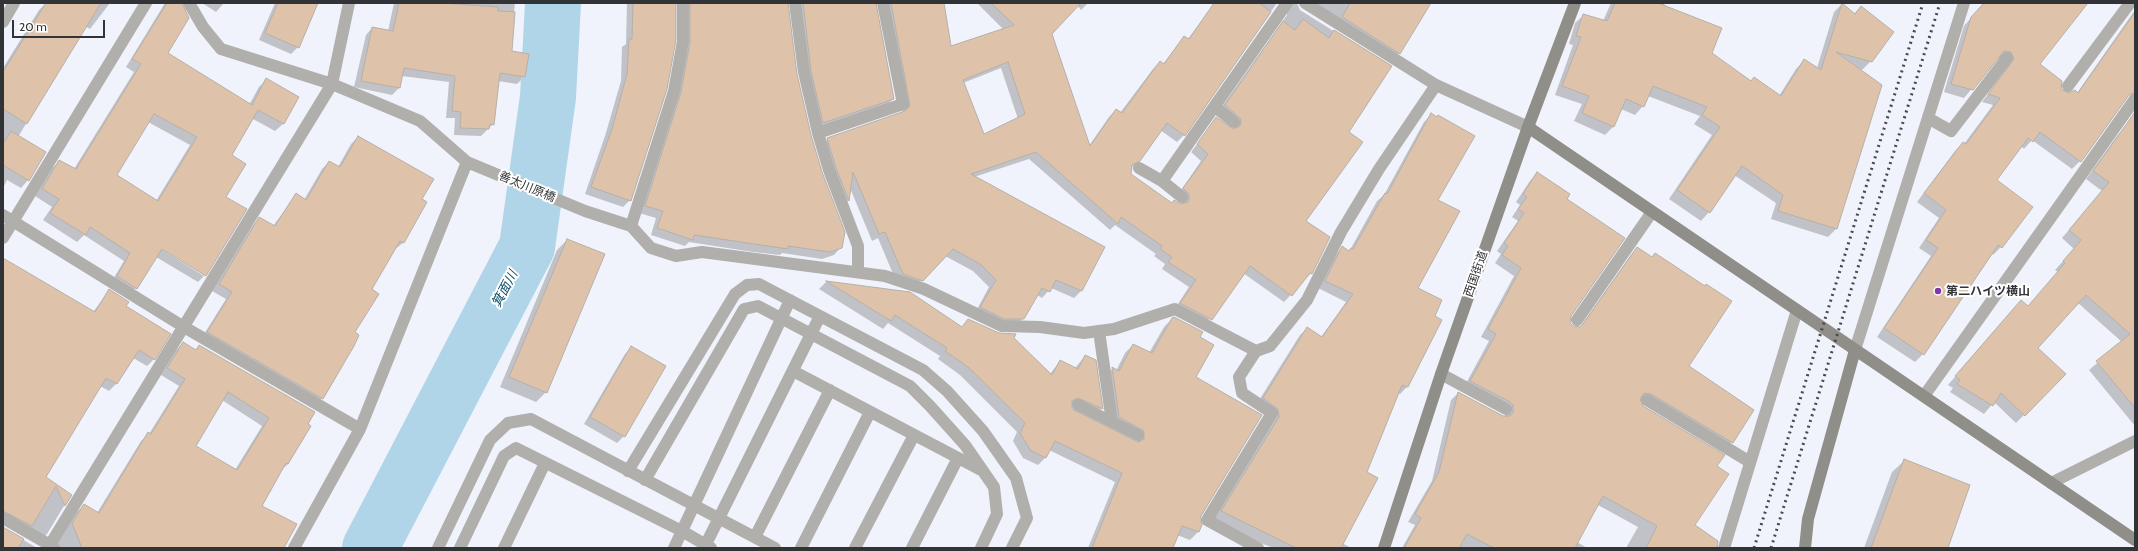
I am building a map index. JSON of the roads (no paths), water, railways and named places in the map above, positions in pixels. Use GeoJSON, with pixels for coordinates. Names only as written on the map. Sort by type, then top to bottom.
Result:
{"type":"FeatureCollection","features":[{"type":"Feature","properties":{"kind":"street"},"geometry":{"type":"LineString","coordinates":[[3,22],[14,3]]}},
{"type":"Feature","properties":{"kind":"street"},"geometry":{"type":"LineString","coordinates":[[3,238],[8,218],[146,3]]}},
{"type":"Feature","properties":{"kind":"street","name":"善太川原橋"},"geometry":{"type":"LineString","coordinates":[[189,3],[203,27],[221,49],[332,84],[420,121],[469,162],[585,211],[631,226]]}},
{"type":"Feature","properties":{"kind":"street"},"geometry":{"type":"LineString","coordinates":[[3,518],[52,547],[332,84],[349,3]]}},
{"type":"Feature","properties":{"kind":"street"},"geometry":{"type":"LineString","coordinates":[[683,3],[683,41],[674,91],[631,226],[651,248],[676,256],[702,252],[827,270],[858,272],[885,276],[924,289],[1002,326],[1040,327],[1084,333],[1114,329],[1175,309],[1256,351]]}},
{"type":"Feature","properties":{"kind":"street"},"geometry":{"type":"LineString","coordinates":[[795,3],[804,72],[818,133],[829,170],[858,246],[858,272]]}},
{"type":"Feature","properties":{"kind":"street"},"geometry":{"type":"LineString","coordinates":[[818,133],[903,104],[882,3]]}},
{"type":"Feature","properties":{"kind":"street"},"geometry":{"type":"LineString","coordinates":[[1162,181],[1287,3]]}},
{"type":"Feature","properties":{"kind":"street"},"geometry":{"type":"LineString","coordinates":[[1305,3],[1436,85],[1528,127],[2135,540]]}},
{"type":"Feature","properties":{"kind":"street","name":"西国街道"},"geometry":{"type":"LineString","coordinates":[[1384,548],[1441,374],[1528,127],[1575,3]]}},
{"type":"Feature","properties":{"kind":"street"},"geometry":{"type":"LineString","coordinates":[[1805,548],[1808,519],[1855,350],[1964,3]]}},
{"type":"Feature","properties":{"kind":"street"},"geometry":{"type":"LineString","coordinates":[[2068,86],[2130,3]]}},
{"type":"Feature","properties":{"kind":"street"},"geometry":{"type":"LineString","coordinates":[[1928,118],[1951,131],[2007,58]]}},
{"type":"Feature","properties":{"kind":"street"},"geometry":{"type":"LineString","coordinates":[[1258,548],[1207,520],[1272,414],[1242,393],[1239,377],[1256,351],[1270,346],[1307,300],[1342,232],[1379,169],[1436,85]]}},
{"type":"Feature","properties":{"kind":"street"},"geometry":{"type":"LineString","coordinates":[[1924,396],[2135,98]]}},
{"type":"Feature","properties":{"kind":"street"},"geometry":{"type":"LineString","coordinates":[[1215,107],[1234,122]]}},
{"type":"Feature","properties":{"kind":"street"},"geometry":{"type":"LineString","coordinates":[[294,548],[360,429],[469,162]]}},
{"type":"Feature","properties":{"kind":"street"},"geometry":{"type":"LineString","coordinates":[[1139,168],[1162,181],[1182,197]]}},
{"type":"Feature","properties":{"kind":"street"},"geometry":{"type":"LineString","coordinates":[[1577,320],[1652,212]]}},
{"type":"Feature","properties":{"kind":"street"},"geometry":{"type":"LineString","coordinates":[[8,218],[184,327],[360,429]]}},
{"type":"Feature","properties":{"kind":"street"},"geometry":{"type":"LineString","coordinates":[[628,471],[735,294],[747,285],[759,284],[922,370],[947,391],[983,432],[1016,478],[1027,518],[1012,548]]}},
{"type":"Feature","properties":{"kind":"street"},"geometry":{"type":"LineString","coordinates":[[674,548],[790,300]]}},
{"type":"Feature","properties":{"kind":"street"},"geometry":{"type":"LineString","coordinates":[[645,480],[744,309],[758,306],[910,386],[930,406],[965,445],[994,487],[997,514],[981,548]]}},
{"type":"Feature","properties":{"kind":"street"},"geometry":{"type":"LineString","coordinates":[[1724,548],[1798,310]]}},
{"type":"Feature","properties":{"kind":"street"},"geometry":{"type":"LineString","coordinates":[[460,548],[504,456],[516,448],[682,531],[706,547],[718,518],[820,316]]}},
{"type":"Feature","properties":{"kind":"street"},"geometry":{"type":"LineString","coordinates":[[1099,331],[1112,422]]}},
{"type":"Feature","properties":{"kind":"street"},"geometry":{"type":"LineString","coordinates":[[793,371],[984,471]]}},
{"type":"Feature","properties":{"kind":"street"},"geometry":{"type":"LineString","coordinates":[[1441,374],[1506,409]]}},
{"type":"Feature","properties":{"kind":"street"},"geometry":{"type":"LineString","coordinates":[[755,538],[830,390]]}},
{"type":"Feature","properties":{"kind":"street"},"geometry":{"type":"LineString","coordinates":[[1647,400],[1750,462]]}},
{"type":"Feature","properties":{"kind":"street"},"geometry":{"type":"LineString","coordinates":[[1078,405],[1138,435]]}},
{"type":"Feature","properties":{"kind":"street"},"geometry":{"type":"LineString","coordinates":[[802,548],[870,412]]}},
{"type":"Feature","properties":{"kind":"street"},"geometry":{"type":"LineString","coordinates":[[438,548],[490,440],[508,423],[531,419],[775,548]]}},
{"type":"Feature","properties":{"kind":"street"},"geometry":{"type":"LineString","coordinates":[[856,548],[914,435]]}},
{"type":"Feature","properties":{"kind":"street"},"geometry":{"type":"LineString","coordinates":[[2051,483],[2135,441]]}},
{"type":"Feature","properties":{"kind":"street"},"geometry":{"type":"LineString","coordinates":[[912,548],[958,458]]}},
{"type":"Feature","properties":{"kind":"street"},"geometry":{"type":"LineString","coordinates":[[504,548],[545,463]]}},
{"type":"Feature","properties":{"kind":"waterway","name":"箕面川"},"geometry":{"type":"LineString","coordinates":[[370,548],[527,247],[548,97],[553,3]]}},
{"type":"Feature","properties":{"kind":"railway"},"geometry":{"type":"LineString","coordinates":[[1754,548],[1923,3]]}},
{"type":"Feature","properties":{"kind":"railway"},"geometry":{"type":"LineString","coordinates":[[1771,548],[1940,3]]}},
{"type":"Feature","properties":{"kind":"place","name":"第二ハイツ横山"},"geometry":{"type":"Point","coordinates":[1938,291]}}]}
